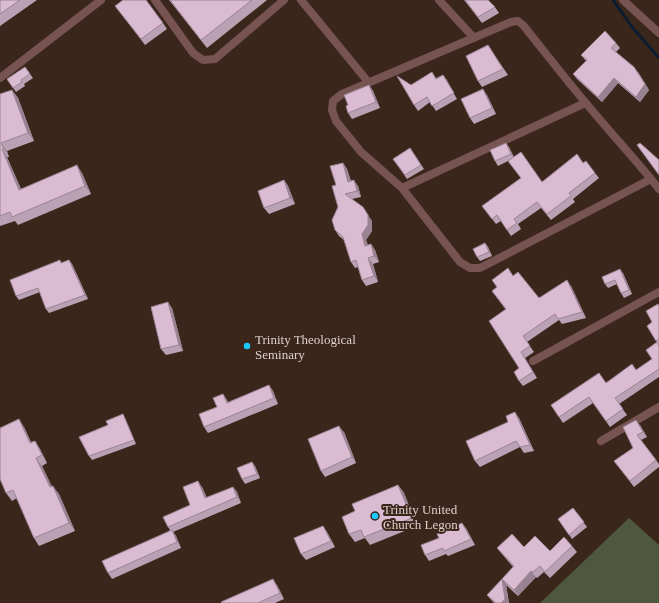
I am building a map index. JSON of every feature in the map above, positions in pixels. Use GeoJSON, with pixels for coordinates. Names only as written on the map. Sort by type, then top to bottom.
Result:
{"type":"FeatureCollection","features":[{"type":"Feature","properties":{"kind":"street"},"geometry":{"type":"LineString","coordinates":[[0,78],[101,0]]}},
{"type":"Feature","properties":{"kind":"street"},"geometry":{"type":"LineString","coordinates":[[155,0],[189,47],[203,60],[215,59],[284,0]]}},
{"type":"Feature","properties":{"kind":"street"},"geometry":{"type":"LineString","coordinates":[[301,0],[369,82]]}},
{"type":"Feature","properties":{"kind":"street"},"geometry":{"type":"LineString","coordinates":[[439,0],[474,38]]}},
{"type":"Feature","properties":{"kind":"street"},"geometry":{"type":"LineString","coordinates":[[623,0],[659,33]]}},
{"type":"Feature","properties":{"kind":"street"},"geometry":{"type":"LineString","coordinates":[[651,179],[480,268],[470,268],[460,262],[402,188],[361,152],[336,121],[332,110],[333,101],[342,94],[369,82],[511,22],[518,21],[585,102],[651,179],[659,189]]}},
{"type":"Feature","properties":{"kind":"street"},"geometry":{"type":"LineString","coordinates":[[402,188],[585,102]]}},
{"type":"Feature","properties":{"kind":"street"},"geometry":{"type":"LineString","coordinates":[[533,361],[659,292]]}},
{"type":"Feature","properties":{"kind":"street"},"geometry":{"type":"LineString","coordinates":[[601,441],[659,407]]}},
{"type":"Feature","properties":{"kind":"green space"},"geometry":{"type":"Polygon","coordinates":[[[629,518],[659,545],[659,603],[540,603],[629,518]]]}},
{"type":"Feature","properties":{"kind":"building"},"geometry":{"type":"Polygon","coordinates":[[[0,0],[20,0],[0,14],[0,0]]]}},
{"type":"Feature","properties":{"kind":"building"},"geometry":{"type":"Polygon","coordinates":[[[123,0],[146,0],[163,23],[141,39],[115,6],[123,0]]]}},
{"type":"Feature","properties":{"kind":"building"},"geometry":{"type":"Polygon","coordinates":[[[170,0],[252,0],[201,40],[170,0]]]}},
{"type":"Feature","properties":{"kind":"building"},"geometry":{"type":"Polygon","coordinates":[[[465,0],[488,0],[495,7],[478,17],[465,0]]]}},
{"type":"Feature","properties":{"kind":"building"},"geometry":{"type":"Polygon","coordinates":[[[605,31],[616,43],[611,48],[634,67],[645,84],[636,97],[614,78],[598,97],[573,74],[587,60],[581,55],[605,31]]]}},
{"type":"Feature","properties":{"kind":"building"},"geometry":{"type":"Polygon","coordinates":[[[488,45],[503,69],[478,81],[466,56],[488,45]]]}},
{"type":"Feature","properties":{"kind":"building"},"geometry":{"type":"Polygon","coordinates":[[[25,67],[30,74],[13,88],[7,79],[25,67]]]}},
{"type":"Feature","properties":{"kind":"building"},"geometry":{"type":"Polygon","coordinates":[[[432,72],[436,79],[443,75],[454,93],[432,106],[427,97],[414,105],[397,76],[411,85],[432,72]]]}},
{"type":"Feature","properties":{"kind":"building"},"geometry":{"type":"Polygon","coordinates":[[[369,85],[376,102],[348,113],[346,106],[348,105],[344,95],[369,85]]]}},
{"type":"Feature","properties":{"kind":"building"},"geometry":{"type":"Polygon","coordinates":[[[483,89],[492,108],[470,118],[461,99],[483,89]]]}},
{"type":"Feature","properties":{"kind":"building"},"geometry":{"type":"Polygon","coordinates":[[[12,90],[28,133],[1,143],[4,149],[2,149],[19,190],[77,165],[85,186],[12,217],[10,212],[0,216],[0,94],[12,90]]]}},
{"type":"Feature","properties":{"kind":"building"},"geometry":{"type":"Polygon","coordinates":[[[506,143],[511,154],[495,161],[490,150],[506,143]]]}},
{"type":"Feature","properties":{"kind":"building"},"geometry":{"type":"Polygon","coordinates":[[[640,143],[659,160],[659,175],[637,145],[640,143]]]}},
{"type":"Feature","properties":{"kind":"building"},"geometry":{"type":"Polygon","coordinates":[[[410,148],[421,165],[405,175],[393,159],[410,148]]]}},
{"type":"Feature","properties":{"kind":"building"},"geometry":{"type":"Polygon","coordinates":[[[521,152],[542,182],[577,154],[583,163],[586,161],[595,173],[569,193],[571,196],[547,214],[537,202],[514,219],[517,223],[507,230],[497,215],[492,219],[482,206],[521,178],[508,161],[521,152]]]}},
{"type":"Feature","properties":{"kind":"building"},"geometry":{"type":"Polygon","coordinates":[[[343,163],[348,182],[354,180],[357,191],[345,194],[363,207],[368,215],[368,225],[362,234],[365,246],[371,244],[374,256],[368,258],[374,276],[362,280],[356,260],[351,262],[343,237],[335,230],[332,220],[338,207],[332,186],[336,185],[330,166],[343,163]]]}},
{"type":"Feature","properties":{"kind":"building"},"geometry":{"type":"Polygon","coordinates":[[[284,180],[290,198],[264,208],[258,191],[284,180]]]}},
{"type":"Feature","properties":{"kind":"building"},"geometry":{"type":"Polygon","coordinates":[[[485,243],[489,252],[477,257],[473,249],[485,243]]]}},
{"type":"Feature","properties":{"kind":"building"},"geometry":{"type":"Polygon","coordinates":[[[60,260],[61,263],[69,260],[85,295],[46,309],[38,288],[16,296],[10,280],[60,260]]]}},
{"type":"Feature","properties":{"kind":"building"},"geometry":{"type":"Polygon","coordinates":[[[508,268],[513,276],[518,272],[539,298],[567,280],[582,312],[558,319],[555,314],[523,336],[530,346],[521,352],[533,372],[519,381],[514,372],[519,368],[489,321],[506,309],[492,291],[497,287],[492,280],[508,268]]]}},
{"type":"Feature","properties":{"kind":"building"},"geometry":{"type":"Polygon","coordinates":[[[620,269],[629,290],[621,293],[615,280],[605,284],[602,277],[620,269]]]}},
{"type":"Feature","properties":{"kind":"building"},"geometry":{"type":"Polygon","coordinates":[[[168,302],[179,345],[161,349],[151,307],[168,302]]]}},
{"type":"Feature","properties":{"kind":"building"},"geometry":{"type":"Polygon","coordinates":[[[658,304],[659,339],[656,341],[647,326],[652,322],[646,311],[658,304]]]}},
{"type":"Feature","properties":{"kind":"building"},"geometry":{"type":"Polygon","coordinates":[[[657,342],[659,346],[659,369],[615,398],[623,409],[606,421],[589,397],[559,417],[551,405],[599,373],[606,383],[632,364],[636,370],[652,359],[646,350],[657,342]]]}},
{"type":"Feature","properties":{"kind":"building"},"geometry":{"type":"Polygon","coordinates":[[[269,385],[274,398],[204,427],[199,414],[217,407],[213,398],[223,394],[227,403],[269,385]]]}},
{"type":"Feature","properties":{"kind":"building"},"geometry":{"type":"Polygon","coordinates":[[[515,412],[530,445],[520,447],[516,441],[475,461],[466,441],[508,422],[506,416],[515,412]]]}},
{"type":"Feature","properties":{"kind":"building"},"geometry":{"type":"Polygon","coordinates":[[[123,414],[134,440],[89,456],[79,437],[108,425],[106,421],[123,414]]]}},
{"type":"Feature","properties":{"kind":"building"},"geometry":{"type":"Polygon","coordinates":[[[19,419],[30,443],[35,441],[42,455],[36,458],[50,487],[53,486],[69,523],[34,538],[13,490],[6,493],[0,479],[0,428],[19,419]]]}},
{"type":"Feature","properties":{"kind":"building"},"geometry":{"type":"Polygon","coordinates":[[[636,420],[643,432],[637,435],[656,460],[630,481],[614,461],[633,448],[623,427],[636,420]]]}},
{"type":"Feature","properties":{"kind":"building"},"geometry":{"type":"Polygon","coordinates":[[[339,426],[352,457],[321,471],[308,439],[339,426]]]}},
{"type":"Feature","properties":{"kind":"building"},"geometry":{"type":"Polygon","coordinates":[[[252,462],[257,474],[242,479],[237,468],[252,462]]]}},
{"type":"Feature","properties":{"kind":"building"},"geometry":{"type":"Polygon","coordinates":[[[198,481],[205,498],[233,487],[237,497],[168,527],[163,517],[190,505],[183,487],[198,481]]]}},
{"type":"Feature","properties":{"kind":"building"},"geometry":{"type":"Polygon","coordinates":[[[398,485],[412,518],[364,537],[361,530],[349,534],[342,517],[355,511],[352,504],[398,485]]]}},
{"type":"Feature","properties":{"kind":"building"},"geometry":{"type":"Polygon","coordinates":[[[573,508],[584,522],[569,535],[558,519],[573,508]]]}},
{"type":"Feature","properties":{"kind":"building"},"geometry":{"type":"Polygon","coordinates":[[[462,523],[471,539],[444,551],[443,548],[425,555],[421,545],[439,538],[437,534],[462,523]]]}},
{"type":"Feature","properties":{"kind":"building"},"geometry":{"type":"Polygon","coordinates":[[[323,526],[331,541],[301,554],[294,538],[323,526]]]}},
{"type":"Feature","properties":{"kind":"building"},"geometry":{"type":"Polygon","coordinates":[[[172,530],[177,542],[108,573],[102,561],[172,530]]]}},
{"type":"Feature","properties":{"kind":"building"},"geometry":{"type":"Polygon","coordinates":[[[512,534],[524,547],[535,536],[550,551],[564,537],[572,546],[545,572],[540,566],[533,572],[531,571],[514,590],[502,579],[514,566],[497,548],[512,534]]]}},
{"type":"Feature","properties":{"kind":"building"},"geometry":{"type":"Polygon","coordinates":[[[273,579],[280,593],[258,603],[221,602],[273,579]]]}},
{"type":"Feature","properties":{"kind":"building"},"geometry":{"type":"Polygon","coordinates":[[[502,579],[505,599],[501,603],[496,603],[487,595],[502,579]]]}},
{"type":"Feature","properties":{"kind":"waterway"},"geometry":{"type":"LineString","coordinates":[[613,0],[632,27],[659,58]]}},
{"type":"Feature","properties":{"kind":"place","name":"Trinity Theological Seminary"},"geometry":{"type":"Point","coordinates":[247,346]}},
{"type":"Feature","properties":{"kind":"place","name":"Trinity United Church Legon"},"geometry":{"type":"Point","coordinates":[375,516]}}]}
